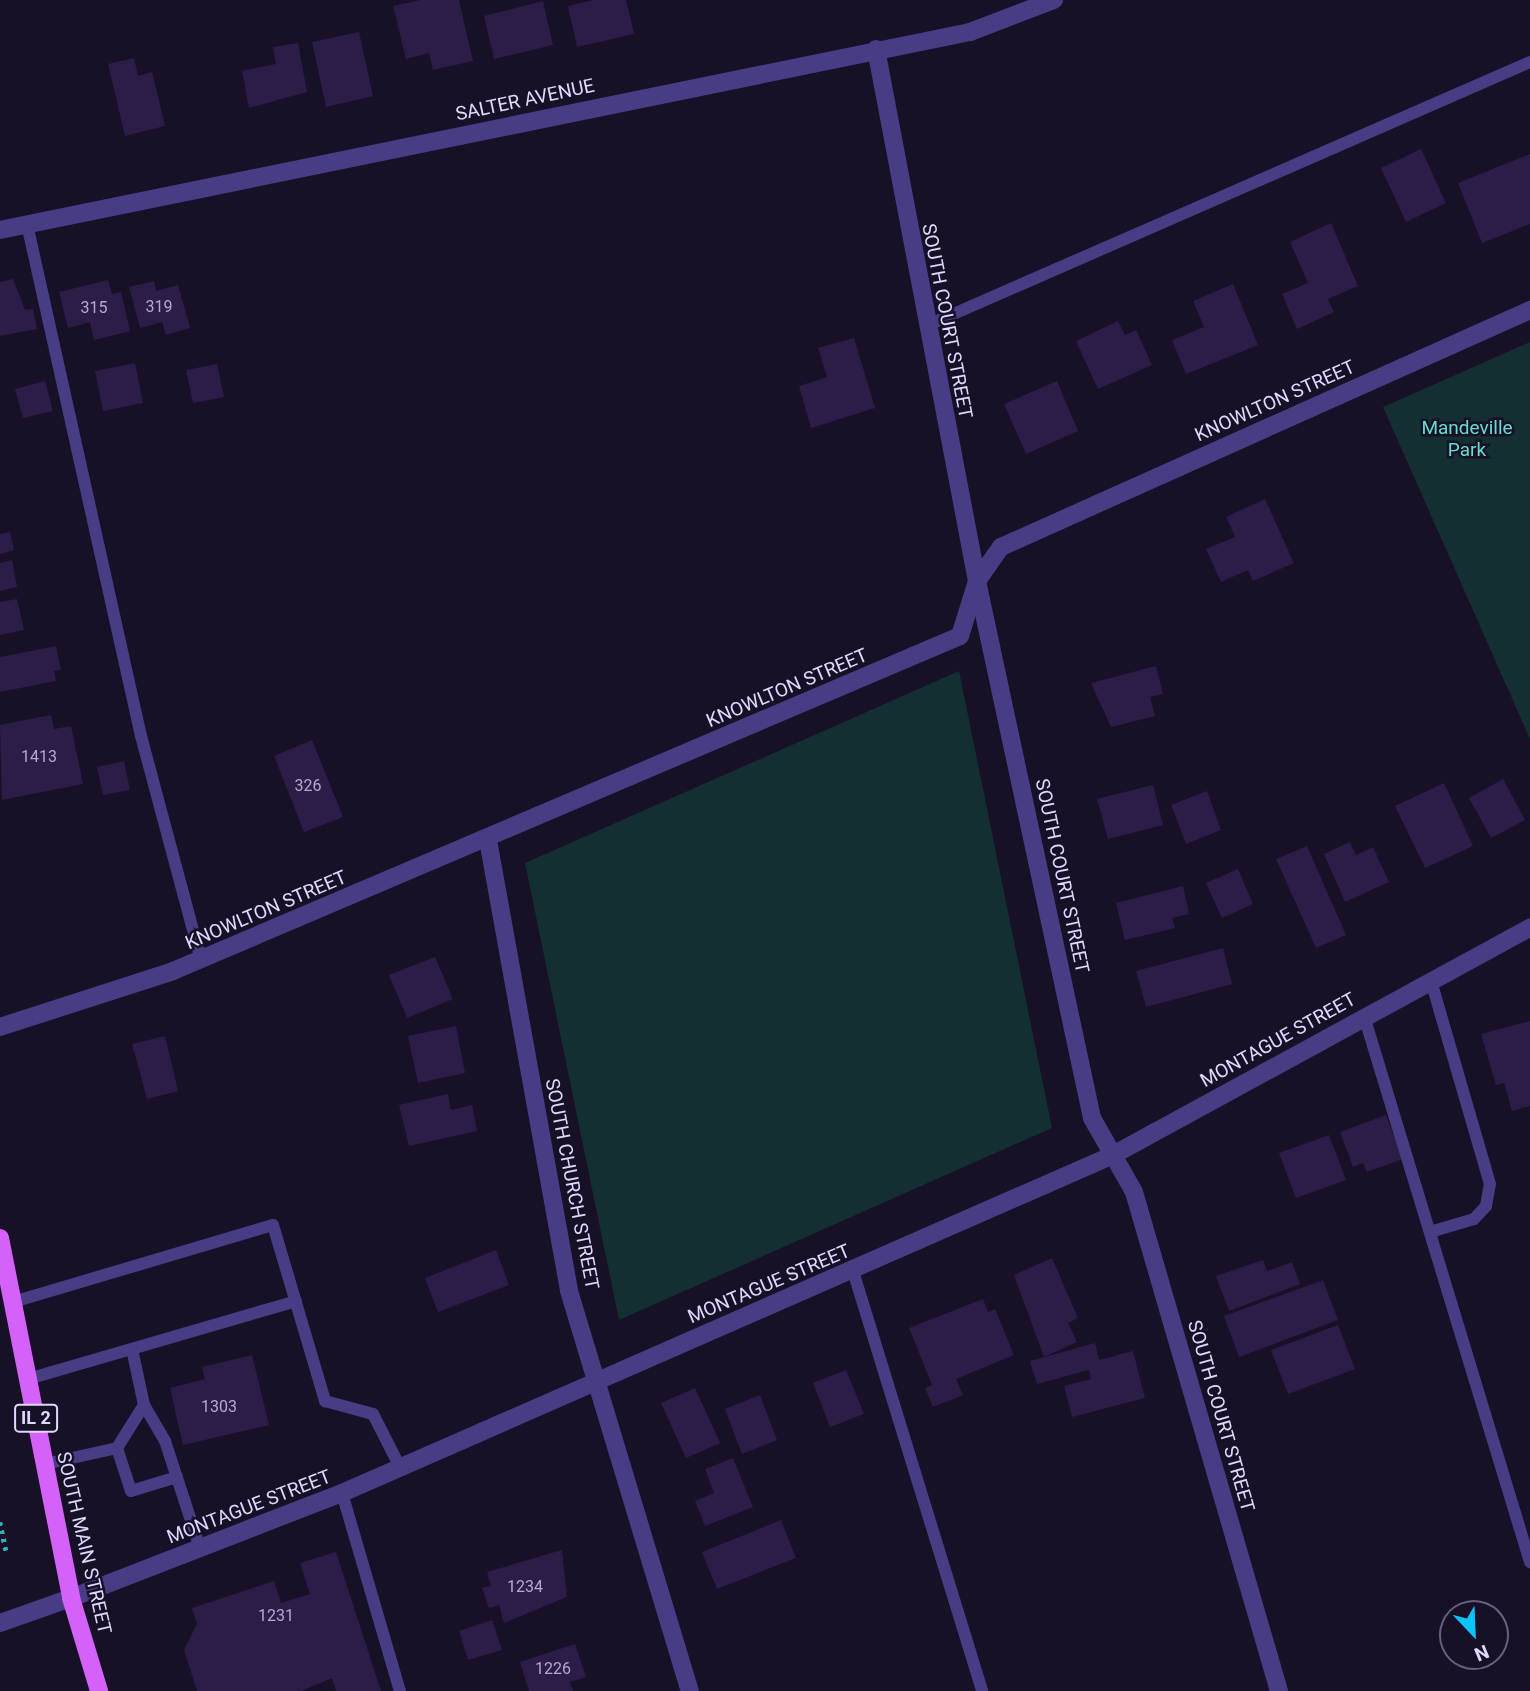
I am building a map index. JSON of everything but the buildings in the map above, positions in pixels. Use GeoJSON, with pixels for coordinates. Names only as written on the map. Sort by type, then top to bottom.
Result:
{"type":"FeatureCollection","features":[{"type":"Feature","properties":{"kind":"main road","name":"SOUTH MAIN STREET"},"geometry":{"type":"LineString","coordinates":[[0,1238],[71,1598],[99,1691]]}},
{"type":"Feature","properties":{"kind":"street","name":"SALTER AVENUE"},"geometry":{"type":"LineString","coordinates":[[0,230],[970,32],[1054,0]]}},
{"type":"Feature","properties":{"kind":"street","name":"SOUTH COURT STREET"},"geometry":{"type":"LineString","coordinates":[[876,50],[926,326],[977,581],[1092,1118],[1134,1192],[1279,1691]]}},
{"type":"Feature","properties":{"kind":"street","name":"KNOWLTON STREET"},"geometry":{"type":"LineString","coordinates":[[0,1027],[201,960],[488,840],[960,635],[977,581],[1000,547],[1530,310]]}},
{"type":"Feature","properties":{"kind":"street","name":"SOUTH CHURCH STREET"},"geometry":{"type":"LineString","coordinates":[[488,840],[569,1291],[600,1380],[690,1691]]}},
{"type":"Feature","properties":{"kind":"street","name":"MONTAGUE STREET"},"geometry":{"type":"LineString","coordinates":[[0,1623],[342,1493],[1113,1154],[1530,928]]}},
{"type":"Feature","properties":{"kind":"lane"},"geometry":{"type":"LineString","coordinates":[[926,326],[1530,62]]}},
{"type":"Feature","properties":{"kind":"lane"},"geometry":{"type":"LineString","coordinates":[[27,224],[141,736],[201,960]]}},
{"type":"Feature","properties":{"kind":"lane"},"geometry":{"type":"LineString","coordinates":[[1430,1232],[1474,1219],[1486,1206],[1490,1184],[1431,981]]}},
{"type":"Feature","properties":{"kind":"lane"},"geometry":{"type":"LineString","coordinates":[[1364,1016],[1530,1562]]}},
{"type":"Feature","properties":{"kind":"lane"},"geometry":{"type":"LineString","coordinates":[[13,1302],[273,1225],[325,1401],[373,1414],[400,1467]]}},
{"type":"Feature","properties":{"kind":"lane"},"geometry":{"type":"LineString","coordinates":[[853,1270],[982,1691]]}},
{"type":"Feature","properties":{"kind":"lane"},"geometry":{"type":"LineString","coordinates":[[28,1379],[296,1301]]}},
{"type":"Feature","properties":{"kind":"lane"},"geometry":{"type":"LineString","coordinates":[[132,1349],[144,1405],[177,1477],[200,1548]]}},
{"type":"Feature","properties":{"kind":"lane"},"geometry":{"type":"LineString","coordinates":[[45,1464],[117,1448],[144,1405]]}},
{"type":"Feature","properties":{"kind":"lane"},"geometry":{"type":"LineString","coordinates":[[117,1448],[131,1491],[177,1477]]}},
{"type":"Feature","properties":{"kind":"lane"},"geometry":{"type":"LineString","coordinates":[[342,1493],[400,1691]]}},
{"type":"Feature","properties":{"kind":"path"},"geometry":{"type":"LineString","coordinates":[[0,1522],[6,1550]]}},
{"type":"Feature","properties":{"kind":"green space","name":"Mandeville Park"},"geometry":{"type":"Polygon","coordinates":[[[1530,342],[1530,739],[1383,407],[1530,342]]]}},
{"type":"Feature","properties":{"kind":"green space"},"geometry":{"type":"Polygon","coordinates":[[[959,671],[1052,1128],[619,1320],[525,863],[959,671]]]}}]}
